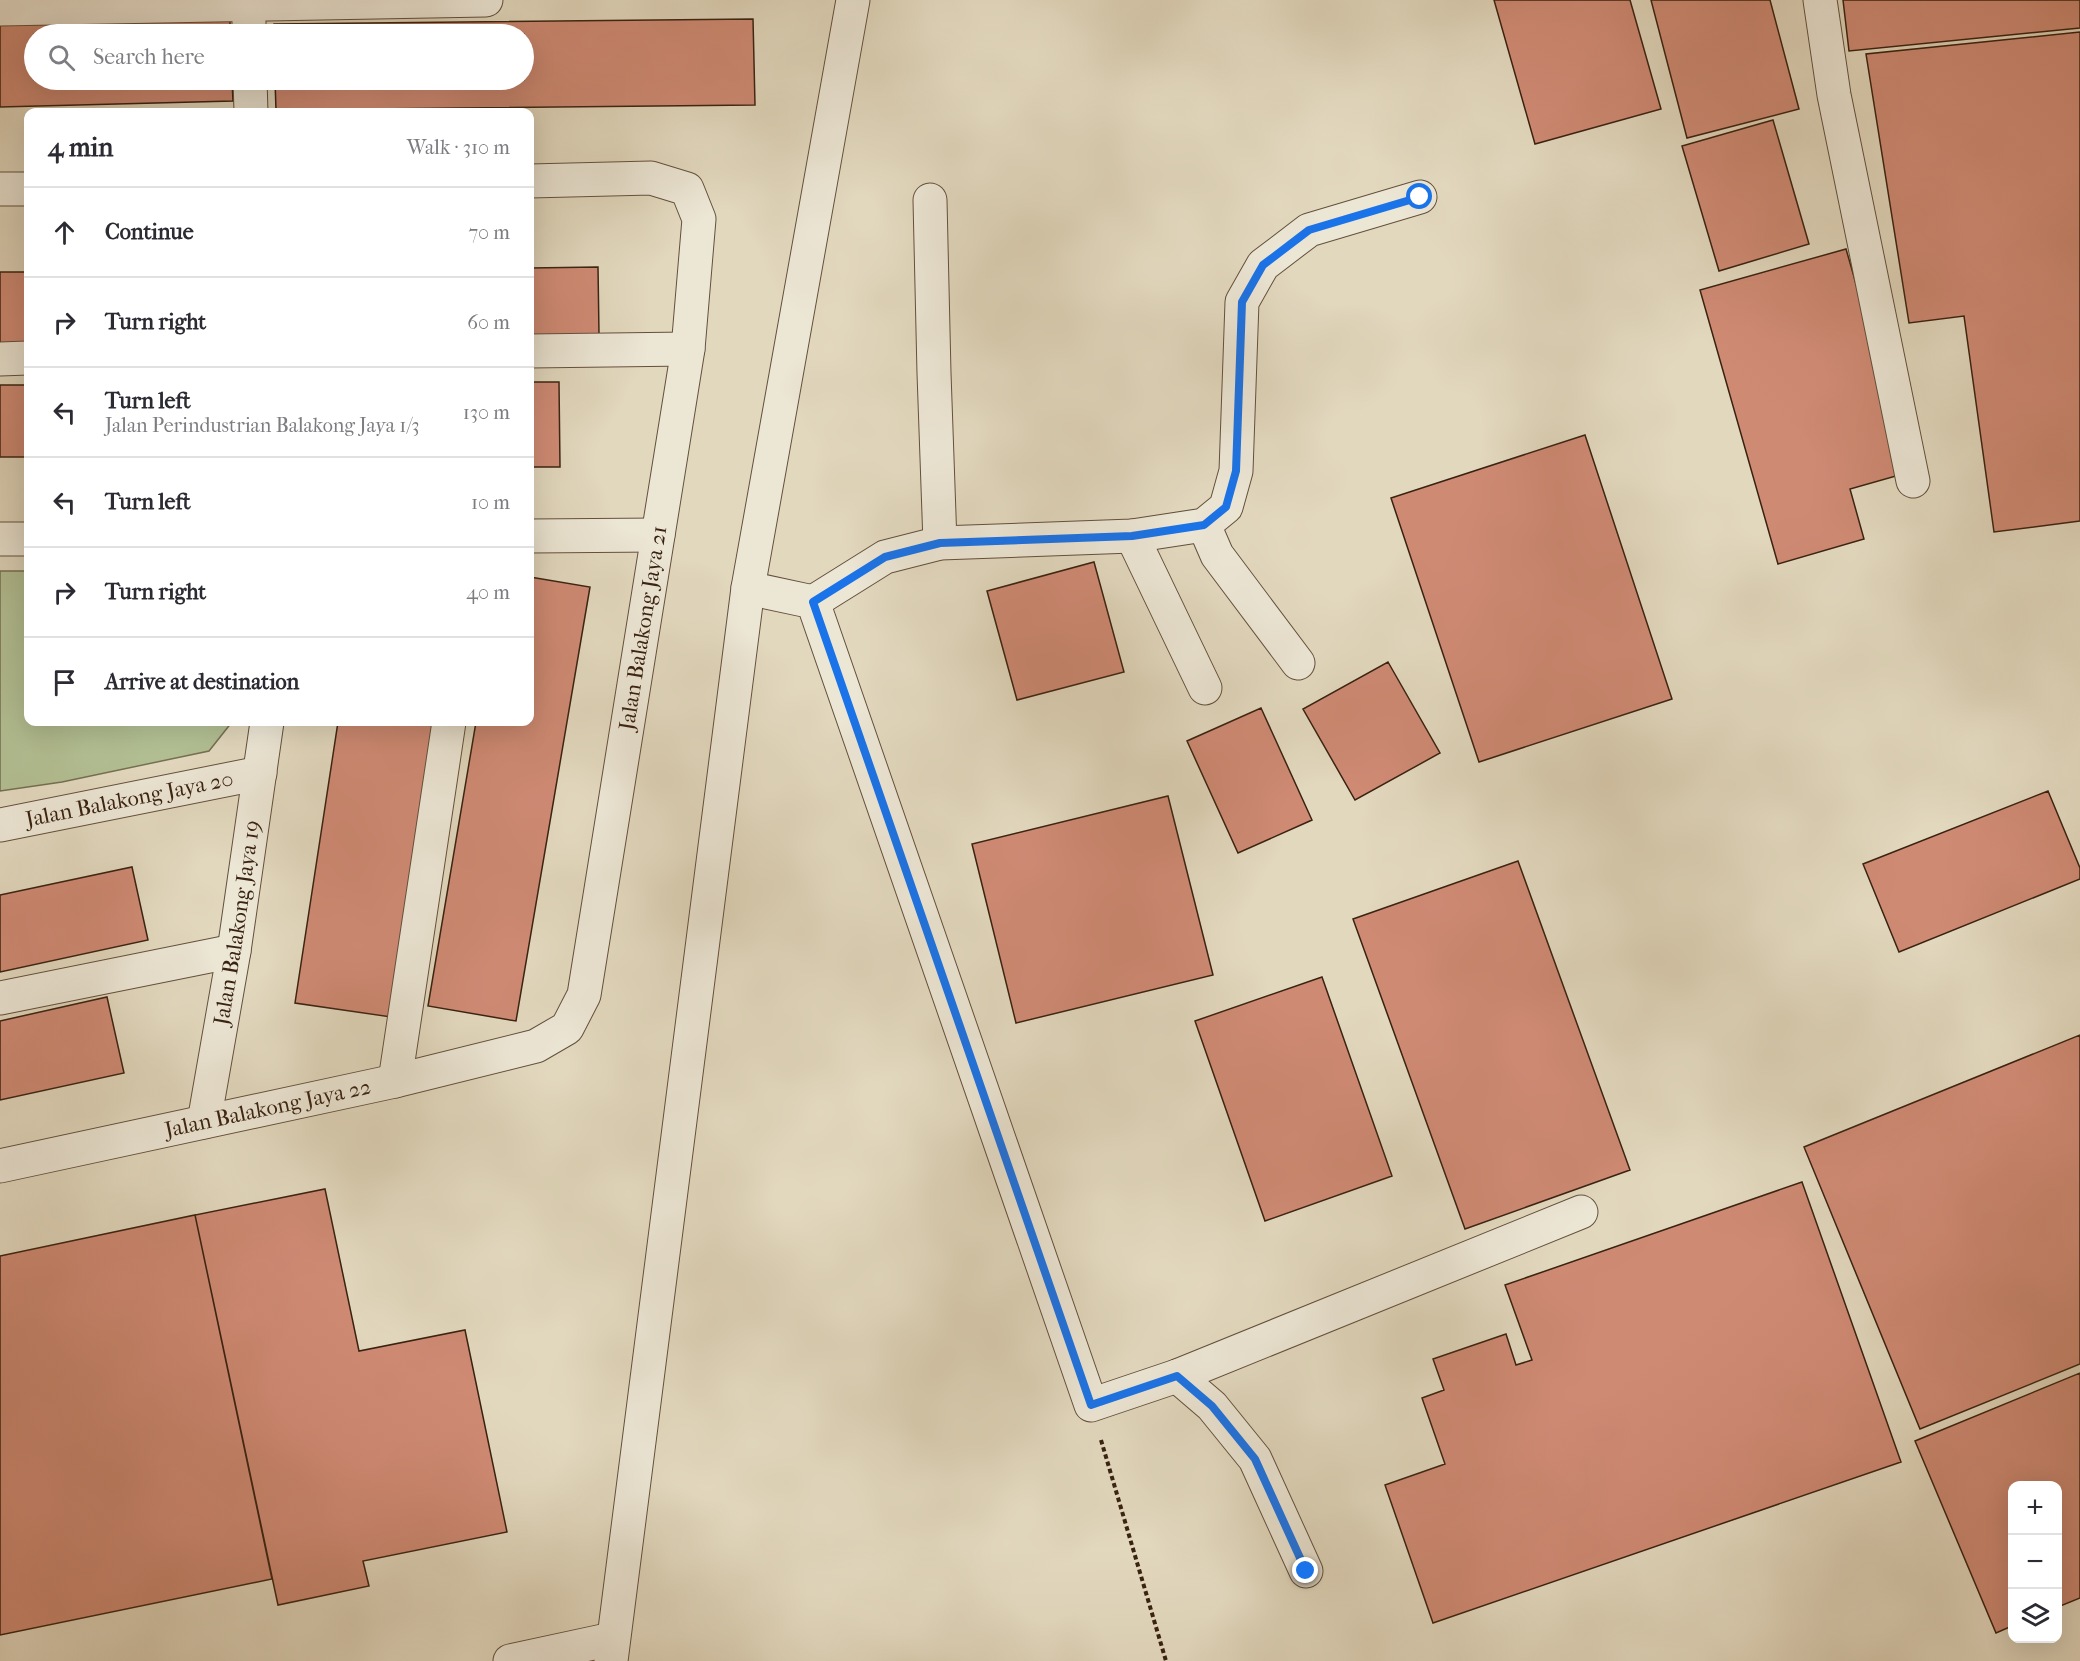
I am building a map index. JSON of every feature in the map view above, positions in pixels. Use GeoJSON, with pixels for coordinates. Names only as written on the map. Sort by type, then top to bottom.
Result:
{"type":"FeatureCollection","features":[{"type":"Feature","properties":{"kind":"street"},"geometry":{"type":"LineString","coordinates":[[0,9],[249,13],[486,0]]}},
{"type":"Feature","properties":{"kind":"street"},"geometry":{"type":"LineString","coordinates":[[510,1661],[611,1650],[748,588],[853,0]]}},
{"type":"Feature","properties":{"kind":"street"},"geometry":{"type":"LineString","coordinates":[[1820,0],[1834,94],[1913,481]]}},
{"type":"Feature","properties":{"kind":"street"},"geometry":{"type":"LineString","coordinates":[[250,90],[251,108]]}},
{"type":"Feature","properties":{"kind":"street","name":"Jalan Balakong Jaya 21"},"geometry":{"type":"LineString","coordinates":[[534,181],[651,178],[687,189],[699,219],[688,349],[584,995],[567,1028],[536,1046]]}},
{"type":"Feature","properties":{"kind":"street"},"geometry":{"type":"LineString","coordinates":[[0,189],[24,189]]}},
{"type":"Feature","properties":{"kind":"street"},"geometry":{"type":"LineString","coordinates":[[748,588],[813,602],[885,557],[940,543],[1132,536],[1204,525],[1226,507],[1236,471],[1242,302],[1263,265],[1309,230],[1420,197]]}},
{"type":"Feature","properties":{"kind":"street"},"geometry":{"type":"LineString","coordinates":[[930,200],[940,543]]}},
{"type":"Feature","properties":{"kind":"street"},"geometry":{"type":"LineString","coordinates":[[534,351],[688,349]]}},
{"type":"Feature","properties":{"kind":"street"},"geometry":{"type":"LineString","coordinates":[[0,359],[24,358]]}},
{"type":"Feature","properties":{"kind":"street"},"geometry":{"type":"LineString","coordinates":[[1204,525],[1217,555],[1298,663]]}},
{"type":"Feature","properties":{"kind":"street"},"geometry":{"type":"LineString","coordinates":[[534,536],[658,535]]}},
{"type":"Feature","properties":{"kind":"street"},"geometry":{"type":"LineString","coordinates":[[1132,536],[1204,688]]}},
{"type":"Feature","properties":{"kind":"street"},"geometry":{"type":"LineString","coordinates":[[0,539],[24,539]]}},
{"type":"Feature","properties":{"kind":"street"},"geometry":{"type":"LineString","coordinates":[[813,602],[1091,1405],[1177,1376],[1581,1212]]}},
{"type":"Feature","properties":{"kind":"street","name":"Jalan Balakong Jaya 19"},"geometry":{"type":"LineString","coordinates":[[204,1122],[234,951],[266,726]]}},
{"type":"Feature","properties":{"kind":"street"},"geometry":{"type":"LineString","coordinates":[[395,1081],[448,726]]}},
{"type":"Feature","properties":{"kind":"street","name":"Jalan Balakong Jaya 20"},"geometry":{"type":"LineString","coordinates":[[0,825],[260,773]]}},
{"type":"Feature","properties":{"kind":"street"},"geometry":{"type":"LineString","coordinates":[[0,998],[234,951]]}},
{"type":"Feature","properties":{"kind":"street","name":"Jalan Balakong Jaya 22"},"geometry":{"type":"LineString","coordinates":[[0,1166],[395,1081],[536,1046]]}},
{"type":"Feature","properties":{"kind":"street"},"geometry":{"type":"LineString","coordinates":[[1177,1376],[1212,1406],[1255,1459],[1306,1571]]}},
{"type":"Feature","properties":{"kind":"path"},"geometry":{"type":"LineString","coordinates":[[1091,1405],[1166,1661]]}},
{"type":"Feature","properties":{"kind":"green space"},"geometry":{"type":"Polygon","coordinates":[[[0,571],[24,571],[24,726],[229,726],[209,751],[62,782],[0,791],[0,571]]]}},
{"type":"Feature","properties":{"kind":"building"},"geometry":{"type":"Polygon","coordinates":[[[1494,0],[1630,0],[1661,109],[1535,144],[1494,0]]]}},
{"type":"Feature","properties":{"kind":"building"},"geometry":{"type":"Polygon","coordinates":[[[1651,0],[1770,0],[1799,109],[1687,138],[1651,0]]]}},
{"type":"Feature","properties":{"kind":"building"},"geometry":{"type":"Polygon","coordinates":[[[1843,0],[2080,0],[2080,28],[1849,51],[1843,0]]]}},
{"type":"Feature","properties":{"kind":"building"},"geometry":{"type":"Polygon","coordinates":[[[230,19],[230,24],[24,24],[24,90],[232,90],[233,101],[0,107],[0,24],[230,19]]]}},
{"type":"Feature","properties":{"kind":"building"},"geometry":{"type":"Polygon","coordinates":[[[753,19],[755,105],[276,108],[275,90],[534,90],[534,24],[274,24],[753,19]]]}},
{"type":"Feature","properties":{"kind":"building"},"geometry":{"type":"Polygon","coordinates":[[[2080,32],[2080,521],[1994,532],[1964,316],[1909,323],[1866,54],[2080,32]]]}},
{"type":"Feature","properties":{"kind":"building"},"geometry":{"type":"Polygon","coordinates":[[[1773,120],[1809,244],[1719,271],[1682,146],[1773,120]]]}},
{"type":"Feature","properties":{"kind":"building"},"geometry":{"type":"Polygon","coordinates":[[[1846,249],[1910,472],[1850,489],[1864,539],[1778,564],[1700,290],[1846,249]]]}},
{"type":"Feature","properties":{"kind":"building"},"geometry":{"type":"Polygon","coordinates":[[[598,267],[599,334],[534,336],[534,268],[598,267]]]}},
{"type":"Feature","properties":{"kind":"building"},"geometry":{"type":"Polygon","coordinates":[[[0,272],[24,272],[24,343],[0,343],[0,272]]]}},
{"type":"Feature","properties":{"kind":"building"},"geometry":{"type":"Polygon","coordinates":[[[534,382],[559,382],[560,467],[534,467],[534,382]]]}},
{"type":"Feature","properties":{"kind":"building"},"geometry":{"type":"Polygon","coordinates":[[[0,385],[24,385],[24,457],[0,457],[0,385]]]}},
{"type":"Feature","properties":{"kind":"building"},"geometry":{"type":"Polygon","coordinates":[[[1585,435],[1672,699],[1479,762],[1391,498],[1585,435]]]}},
{"type":"Feature","properties":{"kind":"building"},"geometry":{"type":"Polygon","coordinates":[[[1094,562],[1124,672],[1017,700],[987,591],[1094,562]]]}},
{"type":"Feature","properties":{"kind":"building"},"geometry":{"type":"Polygon","coordinates":[[[534,578],[590,587],[516,1021],[428,1006],[475,726],[534,726],[534,578]]]}},
{"type":"Feature","properties":{"kind":"building"},"geometry":{"type":"Polygon","coordinates":[[[1388,662],[1440,753],[1355,800],[1303,709],[1388,662]]]}},
{"type":"Feature","properties":{"kind":"building"},"geometry":{"type":"Polygon","coordinates":[[[1261,708],[1312,820],[1238,853],[1187,741],[1261,708]]]}},
{"type":"Feature","properties":{"kind":"building"},"geometry":{"type":"Polygon","coordinates":[[[337,726],[435,726],[391,1017],[295,1003],[337,726]]]}},
{"type":"Feature","properties":{"kind":"building"},"geometry":{"type":"Polygon","coordinates":[[[2048,791],[2080,868],[2080,879],[1899,952],[1863,864],[2048,791]]]}},
{"type":"Feature","properties":{"kind":"building"},"geometry":{"type":"Polygon","coordinates":[[[1168,796],[1213,975],[1016,1023],[972,844],[1168,796]]]}},
{"type":"Feature","properties":{"kind":"building"},"geometry":{"type":"Polygon","coordinates":[[[1518,861],[1630,1170],[1465,1229],[1353,919],[1518,861]]]}},
{"type":"Feature","properties":{"kind":"building"},"geometry":{"type":"Polygon","coordinates":[[[132,867],[148,940],[0,972],[0,895],[132,867]]]}},
{"type":"Feature","properties":{"kind":"building"},"geometry":{"type":"Polygon","coordinates":[[[1322,977],[1392,1176],[1265,1221],[1195,1021],[1322,977]]]}},
{"type":"Feature","properties":{"kind":"building"},"geometry":{"type":"Polygon","coordinates":[[[107,997],[124,1073],[0,1100],[0,1021],[107,997]]]}},
{"type":"Feature","properties":{"kind":"building"},"geometry":{"type":"Polygon","coordinates":[[[2080,1035],[2080,1364],[1920,1429],[1804,1147],[2080,1035]]]}},
{"type":"Feature","properties":{"kind":"building"},"geometry":{"type":"Polygon","coordinates":[[[1802,1182],[1901,1462],[1433,1623],[1385,1485],[1445,1464],[1422,1398],[1444,1390],[1433,1359],[1506,1334],[1516,1365],[1532,1360],[1505,1285],[1802,1182]]]}},
{"type":"Feature","properties":{"kind":"building"},"geometry":{"type":"Polygon","coordinates":[[[325,1189],[359,1351],[465,1330],[507,1532],[363,1561],[369,1586],[278,1605],[195,1215],[325,1189]]]}},
{"type":"Feature","properties":{"kind":"building"},"geometry":{"type":"Polygon","coordinates":[[[195,1215],[272,1579],[0,1635],[0,1256],[195,1215]]]}},
{"type":"Feature","properties":{"kind":"building"},"geometry":{"type":"Polygon","coordinates":[[[2080,1373],[2080,1598],[2062,1605],[2062,1481],[2008,1481],[2008,1628],[1996,1633],[1915,1441],[2080,1373]]]}},
{"type":"Feature","properties":{"kind":"route"},"geometry":{"type":"LineString","coordinates":[[1306,1571],[1255,1459],[1212,1406],[1177,1376],[1091,1405],[813,602],[885,557],[940,543],[1132,536],[1204,525],[1226,507],[1236,471],[1242,302],[1263,265],[1309,230],[1420,197]]}}]}
